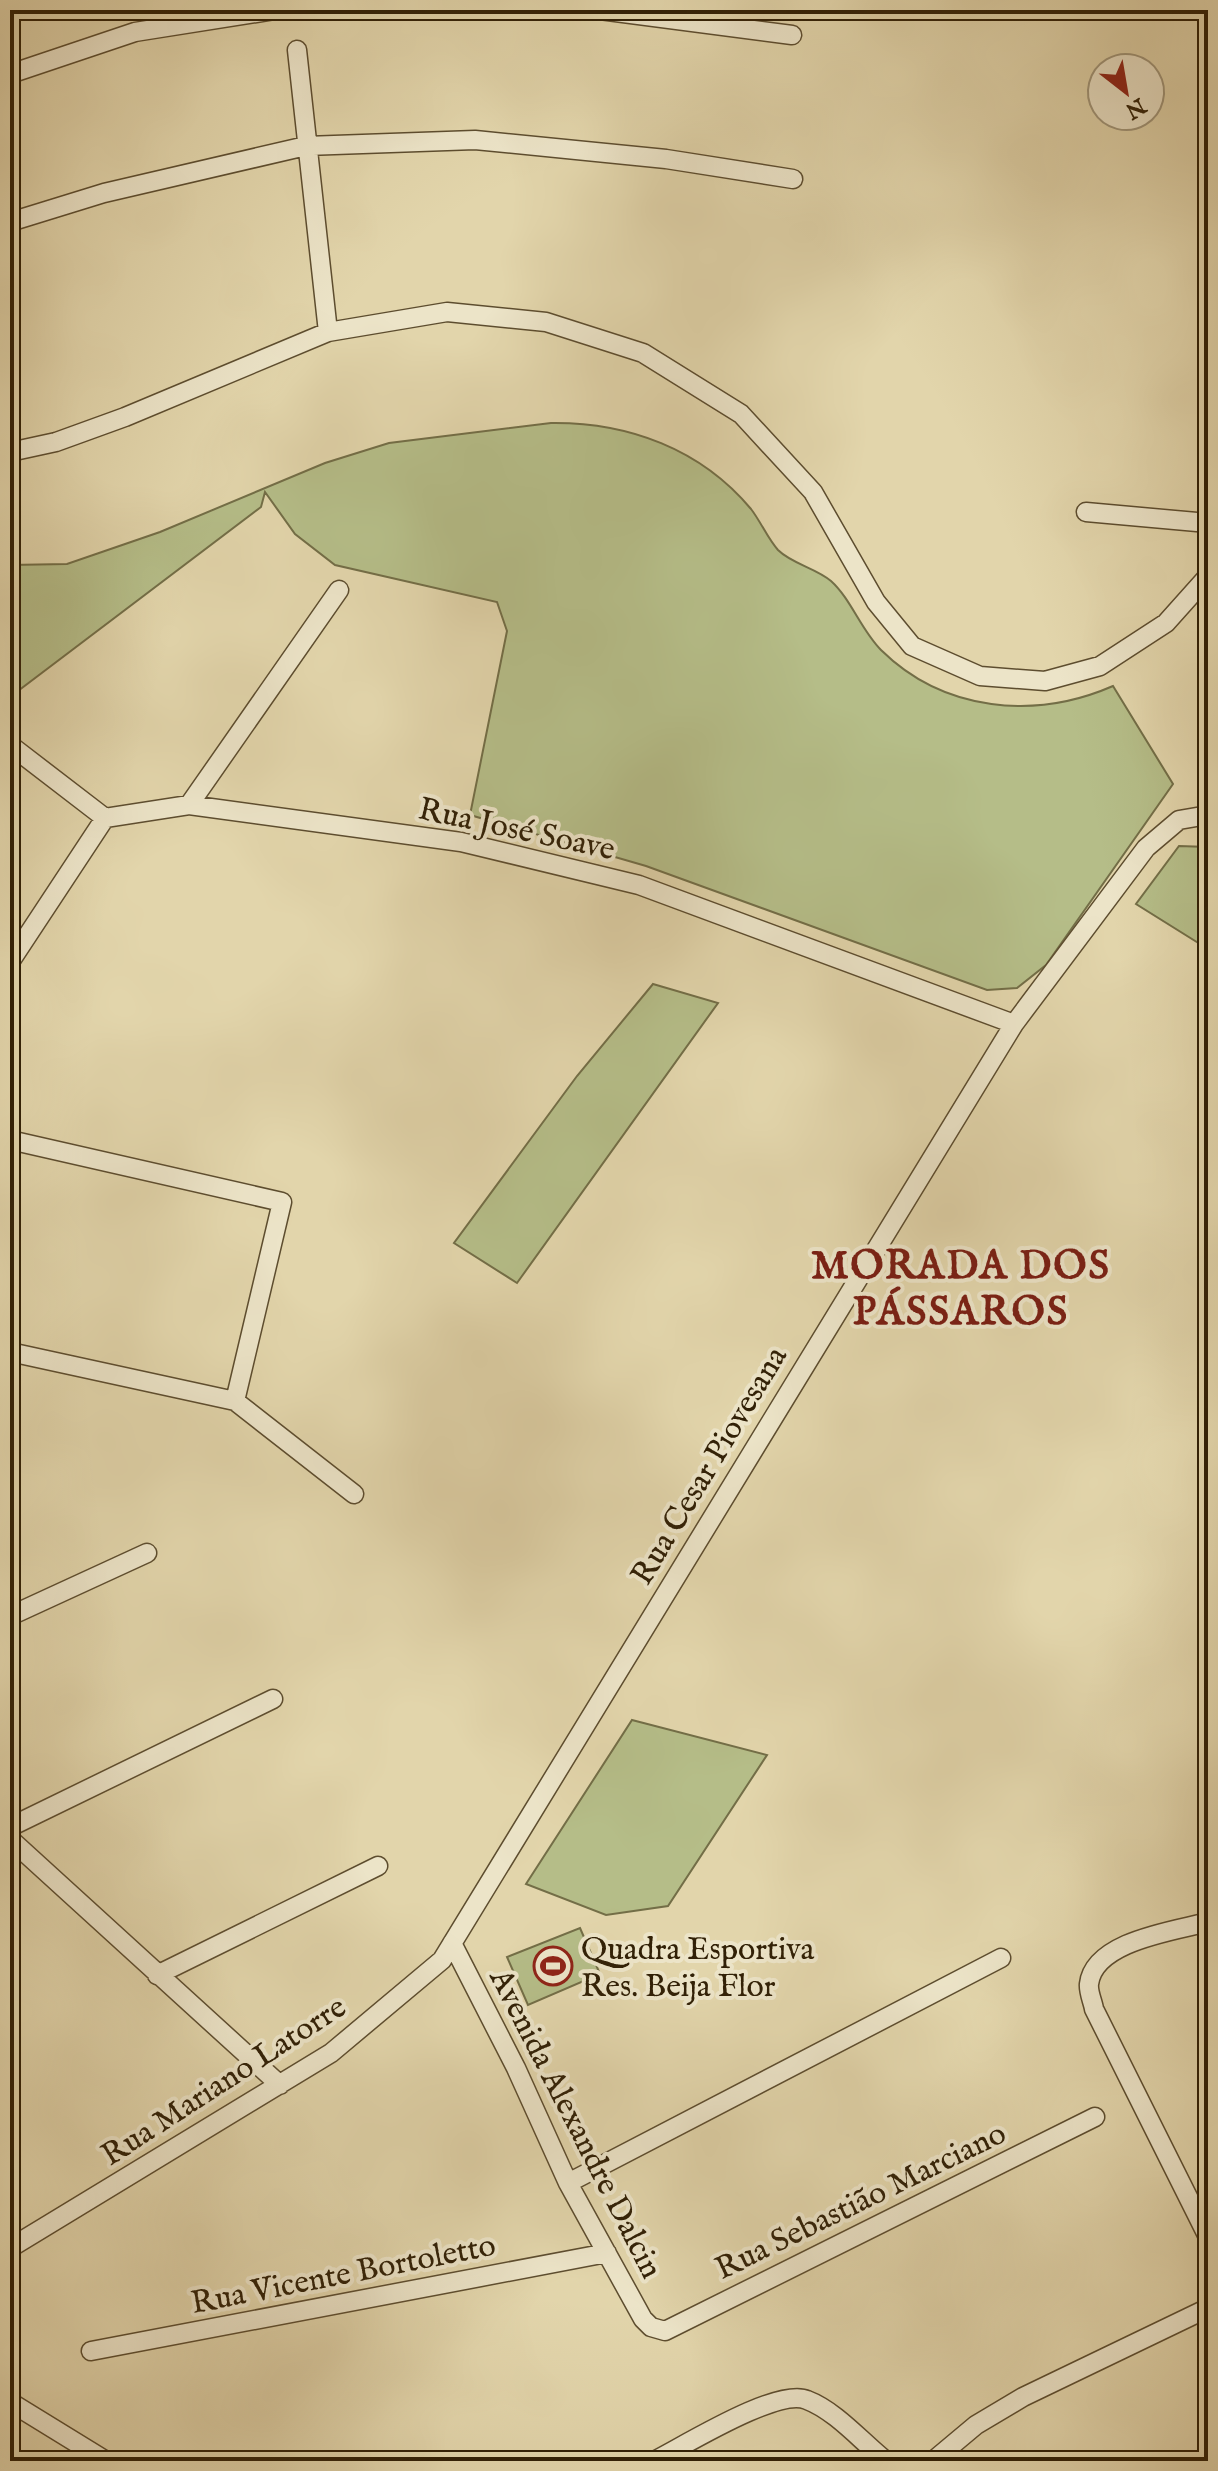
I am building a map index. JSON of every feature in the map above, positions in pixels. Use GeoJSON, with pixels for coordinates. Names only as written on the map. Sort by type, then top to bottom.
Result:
{"type":"FeatureCollection","features":[{"type":"Feature","properties":{"kind":"street"},"geometry":{"type":"LineString","coordinates":[[10,74],[135,32],[275,10]]}},
{"type":"Feature","properties":{"kind":"street"},"geometry":{"type":"LineString","coordinates":[[600,10],[792,35]]}},
{"type":"Feature","properties":{"kind":"street"},"geometry":{"type":"LineString","coordinates":[[297,50],[328,332]]}},
{"type":"Feature","properties":{"kind":"street"},"geometry":{"type":"LineString","coordinates":[[10,222],[104,193],[306,146],[475,140],[653,157],[793,179]]}},
{"type":"Feature","properties":{"kind":"street"},"geometry":{"type":"LineString","coordinates":[[10,452],[56,442],[125,417],[328,332],[447,312],[546,322],[643,353],[741,414],[813,492],[876,602],[912,646],[980,676],[1045,681],[1100,666],[1166,623],[1208,576]]}},
{"type":"Feature","properties":{"kind":"street"},"geometry":{"type":"LineString","coordinates":[[1086,512],[1208,523]]}},
{"type":"Feature","properties":{"kind":"street"},"geometry":{"type":"LineString","coordinates":[[189,805],[339,590]]}},
{"type":"Feature","properties":{"kind":"street"},"geometry":{"type":"LineString","coordinates":[[10,745],[105,818],[10,962]]}},
{"type":"Feature","properties":{"kind":"street","name":"Rua José Soave"},"geometry":{"type":"LineString","coordinates":[[105,818],[189,805],[461,842],[639,885],[1014,1024]]}},
{"type":"Feature","properties":{"kind":"street","name":"Rua Cesar Piovesana"},"geometry":{"type":"LineString","coordinates":[[452,1943],[1014,1024],[1062,965],[1146,848],[1179,820],[1208,815]]}},
{"type":"Feature","properties":{"kind":"street"},"geometry":{"type":"LineString","coordinates":[[10,1140],[282,1202],[235,1401]]}},
{"type":"Feature","properties":{"kind":"street"},"geometry":{"type":"LineString","coordinates":[[10,1352],[235,1401],[354,1494]]}},
{"type":"Feature","properties":{"kind":"street"},"geometry":{"type":"LineString","coordinates":[[10,1616],[147,1553]]}},
{"type":"Feature","properties":{"kind":"street"},"geometry":{"type":"LineString","coordinates":[[10,1827],[273,1699]]}},
{"type":"Feature","properties":{"kind":"street"},"geometry":{"type":"LineString","coordinates":[[10,1839],[280,2085]]}},
{"type":"Feature","properties":{"kind":"street"},"geometry":{"type":"LineString","coordinates":[[157,1975],[378,1866]]}},
{"type":"Feature","properties":{"kind":"street"},"geometry":{"type":"LineString","coordinates":[[1208,1922],[1125,1945],[1105,1957],[1094,1970],[1088,1986],[1094,2009],[1208,2237]]}},
{"type":"Feature","properties":{"kind":"street","name":"Rua Mariano Latorre"},"geometry":{"type":"LineString","coordinates":[[10,2248],[331,2053],[442,1960],[452,1943]]}},
{"type":"Feature","properties":{"kind":"street","name":"Avenida Alexandre Dalcin"},"geometry":{"type":"LineString","coordinates":[[452,1943],[516,2068],[568,2183],[643,2319],[651,2327]]}},
{"type":"Feature","properties":{"kind":"street"},"geometry":{"type":"LineString","coordinates":[[568,2183],[1001,1958]]}},
{"type":"Feature","properties":{"kind":"street","name":"Rua Sebastião Marciano"},"geometry":{"type":"LineString","coordinates":[[651,2327],[665,2331],[1095,2117]]}},
{"type":"Feature","properties":{"kind":"street","name":"Rua Vicente Bortoletto"},"geometry":{"type":"LineString","coordinates":[[91,2351],[607,2253]]}},
{"type":"Feature","properties":{"kind":"street"},"geometry":{"type":"LineString","coordinates":[[933,2461],[976,2425],[1023,2397],[1208,2308]]}},
{"type":"Feature","properties":{"kind":"street"},"geometry":{"type":"LineString","coordinates":[[654,2461],[770,2403],[792,2397],[806,2398],[821,2407],[886,2461]]}},
{"type":"Feature","properties":{"kind":"street"},"geometry":{"type":"LineString","coordinates":[[10,2402],[106,2461]]}},
{"type":"Feature","properties":{"kind":"green space"},"geometry":{"type":"Polygon","coordinates":[[[551,423],[580,424],[635,434],[686,455],[709,470],[751,509],[778,550],[838,588],[881,650],[906,671],[933,687],[962,698],[1022,706],[1083,697],[1113,686],[1173,784],[1046,965],[1017,988],[987,990],[646,866],[470,815],[507,631],[497,602],[335,565],[295,534],[265,492],[261,507],[10,697],[10,565],[67,564],[160,532],[325,463],[389,443],[551,423]]]}},
{"type":"Feature","properties":{"kind":"green space"},"geometry":{"type":"Polygon","coordinates":[[[1179,846],[1208,847],[1208,949],[1136,904],[1179,846]]]}},
{"type":"Feature","properties":{"kind":"green space"},"geometry":{"type":"Polygon","coordinates":[[[653,984],[718,1003],[517,1283],[454,1243],[577,1076],[653,984]]]}},
{"type":"Feature","properties":{"kind":"green space"},"geometry":{"type":"Polygon","coordinates":[[[632,1720],[767,1755],[668,1906],[606,1915],[526,1884],[632,1720]]]}},
{"type":"Feature","properties":{"kind":"green space","name":"Quadra Esportiva Res. Beija Flor"},"geometry":{"type":"Polygon","coordinates":[[[580,1928],[600,1974],[528,2005],[507,1957],[580,1928]]]}},
{"type":"Feature","properties":{"kind":"building"},"geometry":{"type":"Polygon","coordinates":[[[1208,2114],[1208,2131],[1200,2118],[1208,2114]]]}},
{"type":"Feature","properties":{"kind":"place","name":"Quadra Esportiva Res. Beija Flor"},"geometry":{"type":"Point","coordinates":[553,1966]}},
{"type":"Feature","properties":{"kind":"district","name":"MORADA DOS PÁSSAROS"},"geometry":{"type":"Point","coordinates":[961,1287]}}]}
